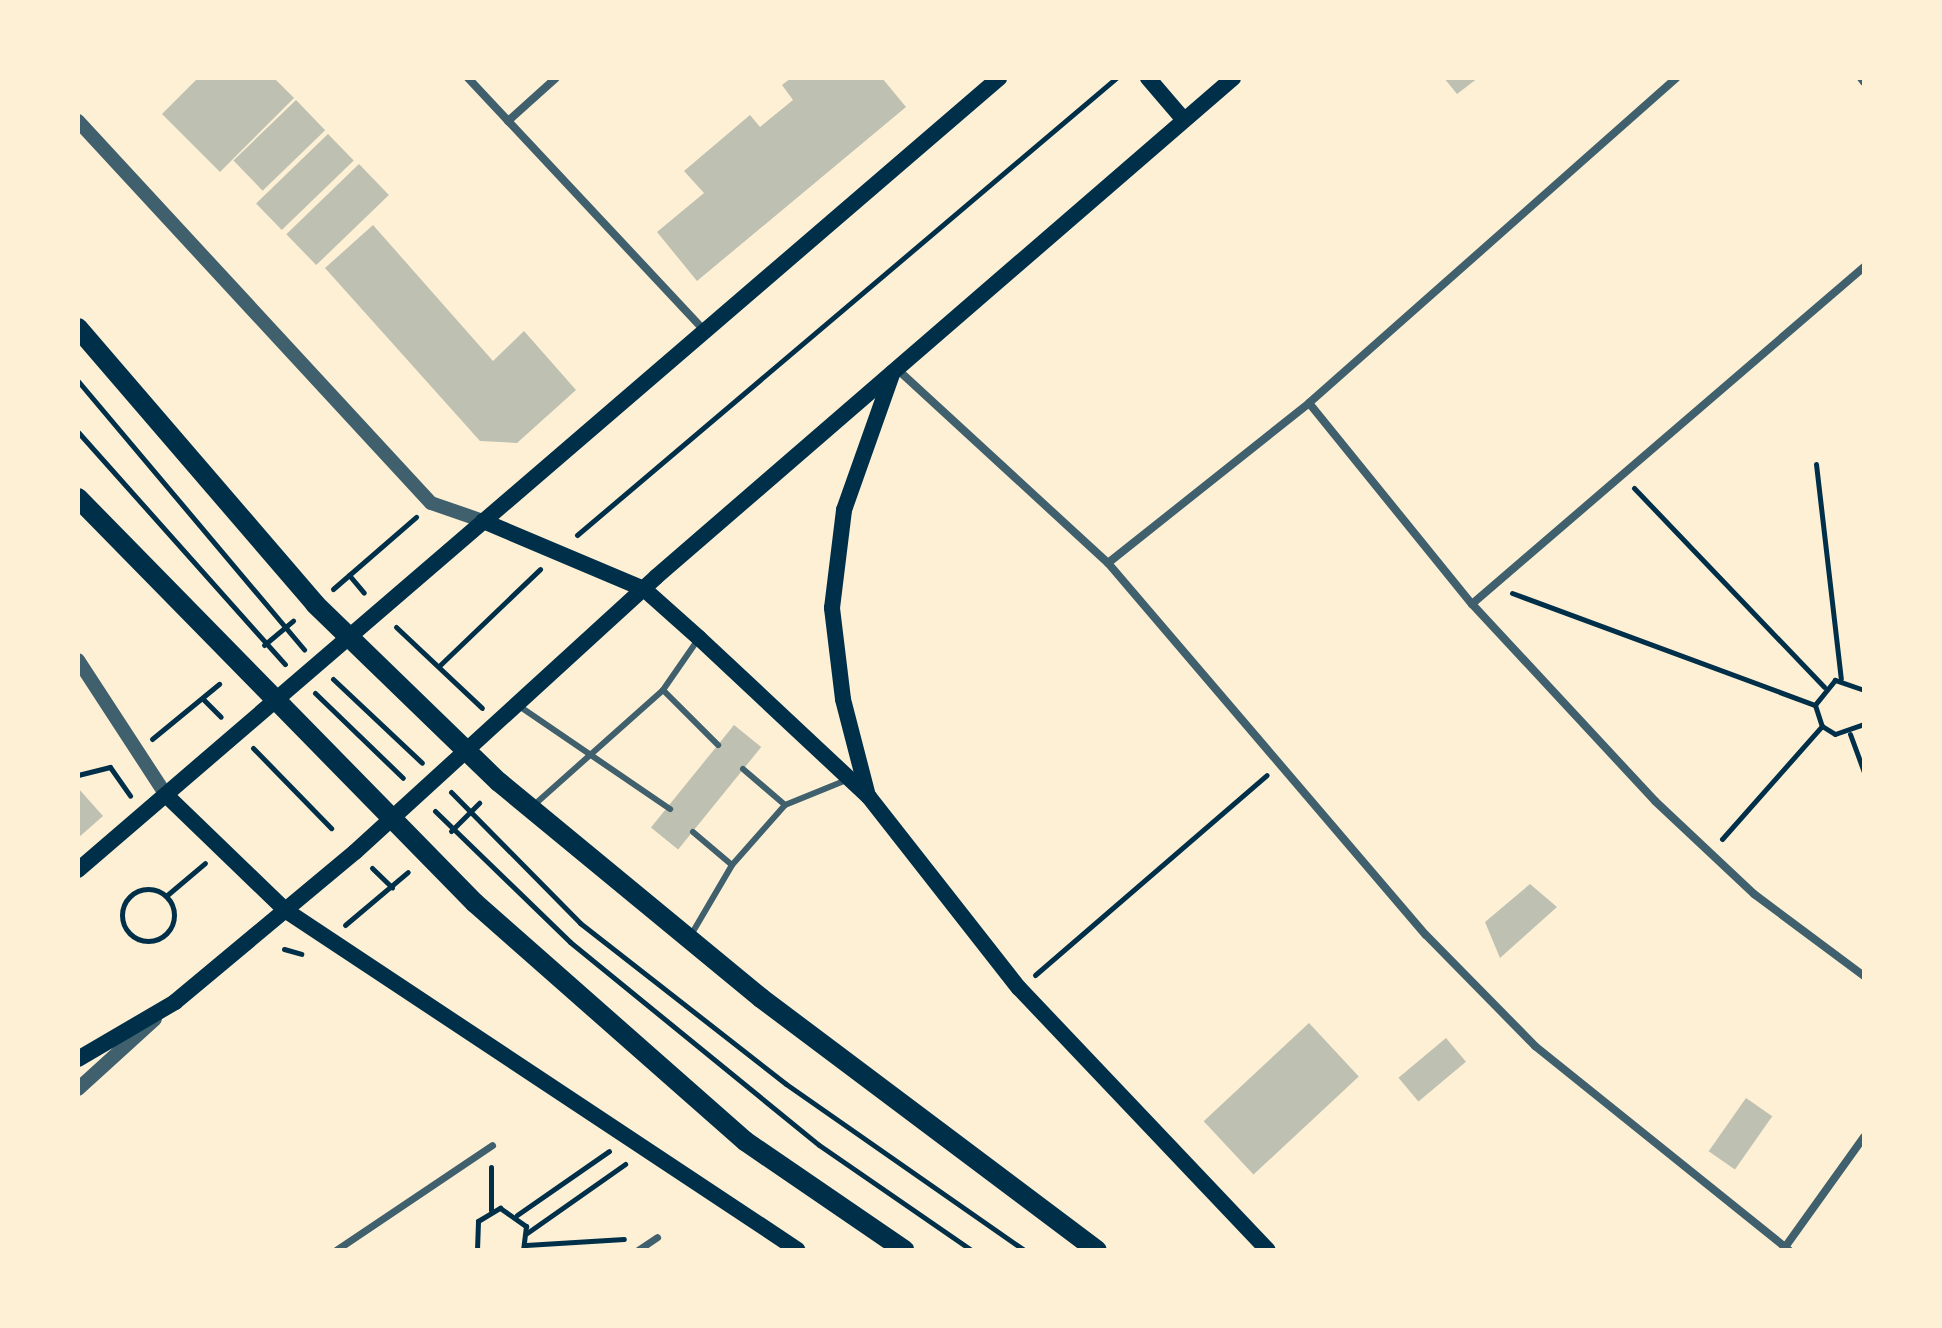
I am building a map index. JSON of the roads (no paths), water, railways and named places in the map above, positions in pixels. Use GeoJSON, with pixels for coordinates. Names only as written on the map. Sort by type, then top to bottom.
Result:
{"type":"FeatureCollection","features":[{"type":"Feature","properties":{"kind":"main road"},"geometry":{"type":"LineString","coordinates":[[78,870],[999,78]]}},
{"type":"Feature","properties":{"kind":"main road"},"geometry":{"type":"LineString","coordinates":[[1148,78],[1184,120]]}},
{"type":"Feature","properties":{"kind":"main road"},"geometry":{"type":"LineString","coordinates":[[78,1059],[175,1002],[389,822],[644,589],[1233,78]]}},
{"type":"Feature","properties":{"kind":"main road"},"geometry":{"type":"LineString","coordinates":[[78,328],[348,638],[467,753],[530,809],[944,1140],[1097,1250]]}},
{"type":"Feature","properties":{"kind":"main road"},"geometry":{"type":"LineString","coordinates":[[869,797],[843,699],[832,608],[844,510],[895,370]]}},
{"type":"Feature","properties":{"kind":"main road"},"geometry":{"type":"LineString","coordinates":[[78,498],[389,822],[745,1141],[904,1250]]}},
{"type":"Feature","properties":{"kind":"main road"},"geometry":{"type":"LineString","coordinates":[[483,521],[561,549],[644,589],[699,638],[869,797],[1019,988],[1268,1250]]}},
{"type":"Feature","properties":{"kind":"main road"},"geometry":{"type":"LineString","coordinates":[[166,795],[285,910],[798,1250]]}},
{"type":"Feature","properties":{"kind":"street"},"geometry":{"type":"LineString","coordinates":[[468,78],[705,331]]}},
{"type":"Feature","properties":{"kind":"street"},"geometry":{"type":"LineString","coordinates":[[508,121],[556,78]]}},
{"type":"Feature","properties":{"kind":"street"},"geometry":{"type":"LineString","coordinates":[[1108,563],[1309,403],[1676,78]]}},
{"type":"Feature","properties":{"kind":"street"},"geometry":{"type":"LineString","coordinates":[[78,121],[431,503],[483,521]]}},
{"type":"Feature","properties":{"kind":"street"},"geometry":{"type":"LineString","coordinates":[[1472,604],[1864,267]]}},
{"type":"Feature","properties":{"kind":"street"},"geometry":{"type":"LineString","coordinates":[[895,370],[1108,563],[1426,935],[1535,1046],[1786,1249],[1864,1137]]}},
{"type":"Feature","properties":{"kind":"street"},"geometry":{"type":"LineString","coordinates":[[1309,403],[1472,604],[1708,855],[1864,976]]}},
{"type":"Feature","properties":{"kind":"street"},"geometry":{"type":"LineString","coordinates":[[78,660],[166,795]]}},
{"type":"Feature","properties":{"kind":"street"},"geometry":{"type":"LineString","coordinates":[[78,1089],[175,1002]]}},
{"type":"Feature","properties":{"kind":"street"},"geometry":{"type":"LineString","coordinates":[[336,1250],[492,1145]]}},
{"type":"Feature","properties":{"kind":"street"},"geometry":{"type":"LineString","coordinates":[[638,1250],[657,1237]]}},
{"type":"Feature","properties":{"kind":"lane"},"geometry":{"type":"LineString","coordinates":[[530,809],[589,751],[663,690],[699,638]]}},
{"type":"Feature","properties":{"kind":"lane"},"geometry":{"type":"LineString","coordinates":[[663,690],[718,745]]}},
{"type":"Feature","properties":{"kind":"lane"},"geometry":{"type":"LineString","coordinates":[[519,706],[670,809]]}},
{"type":"Feature","properties":{"kind":"lane"},"geometry":{"type":"LineString","coordinates":[[743,769],[785,805]]}},
{"type":"Feature","properties":{"kind":"lane"},"geometry":{"type":"LineString","coordinates":[[689,938],[732,865],[785,805],[849,779]]}},
{"type":"Feature","properties":{"kind":"lane"},"geometry":{"type":"LineString","coordinates":[[693,832],[732,865]]}}]}
